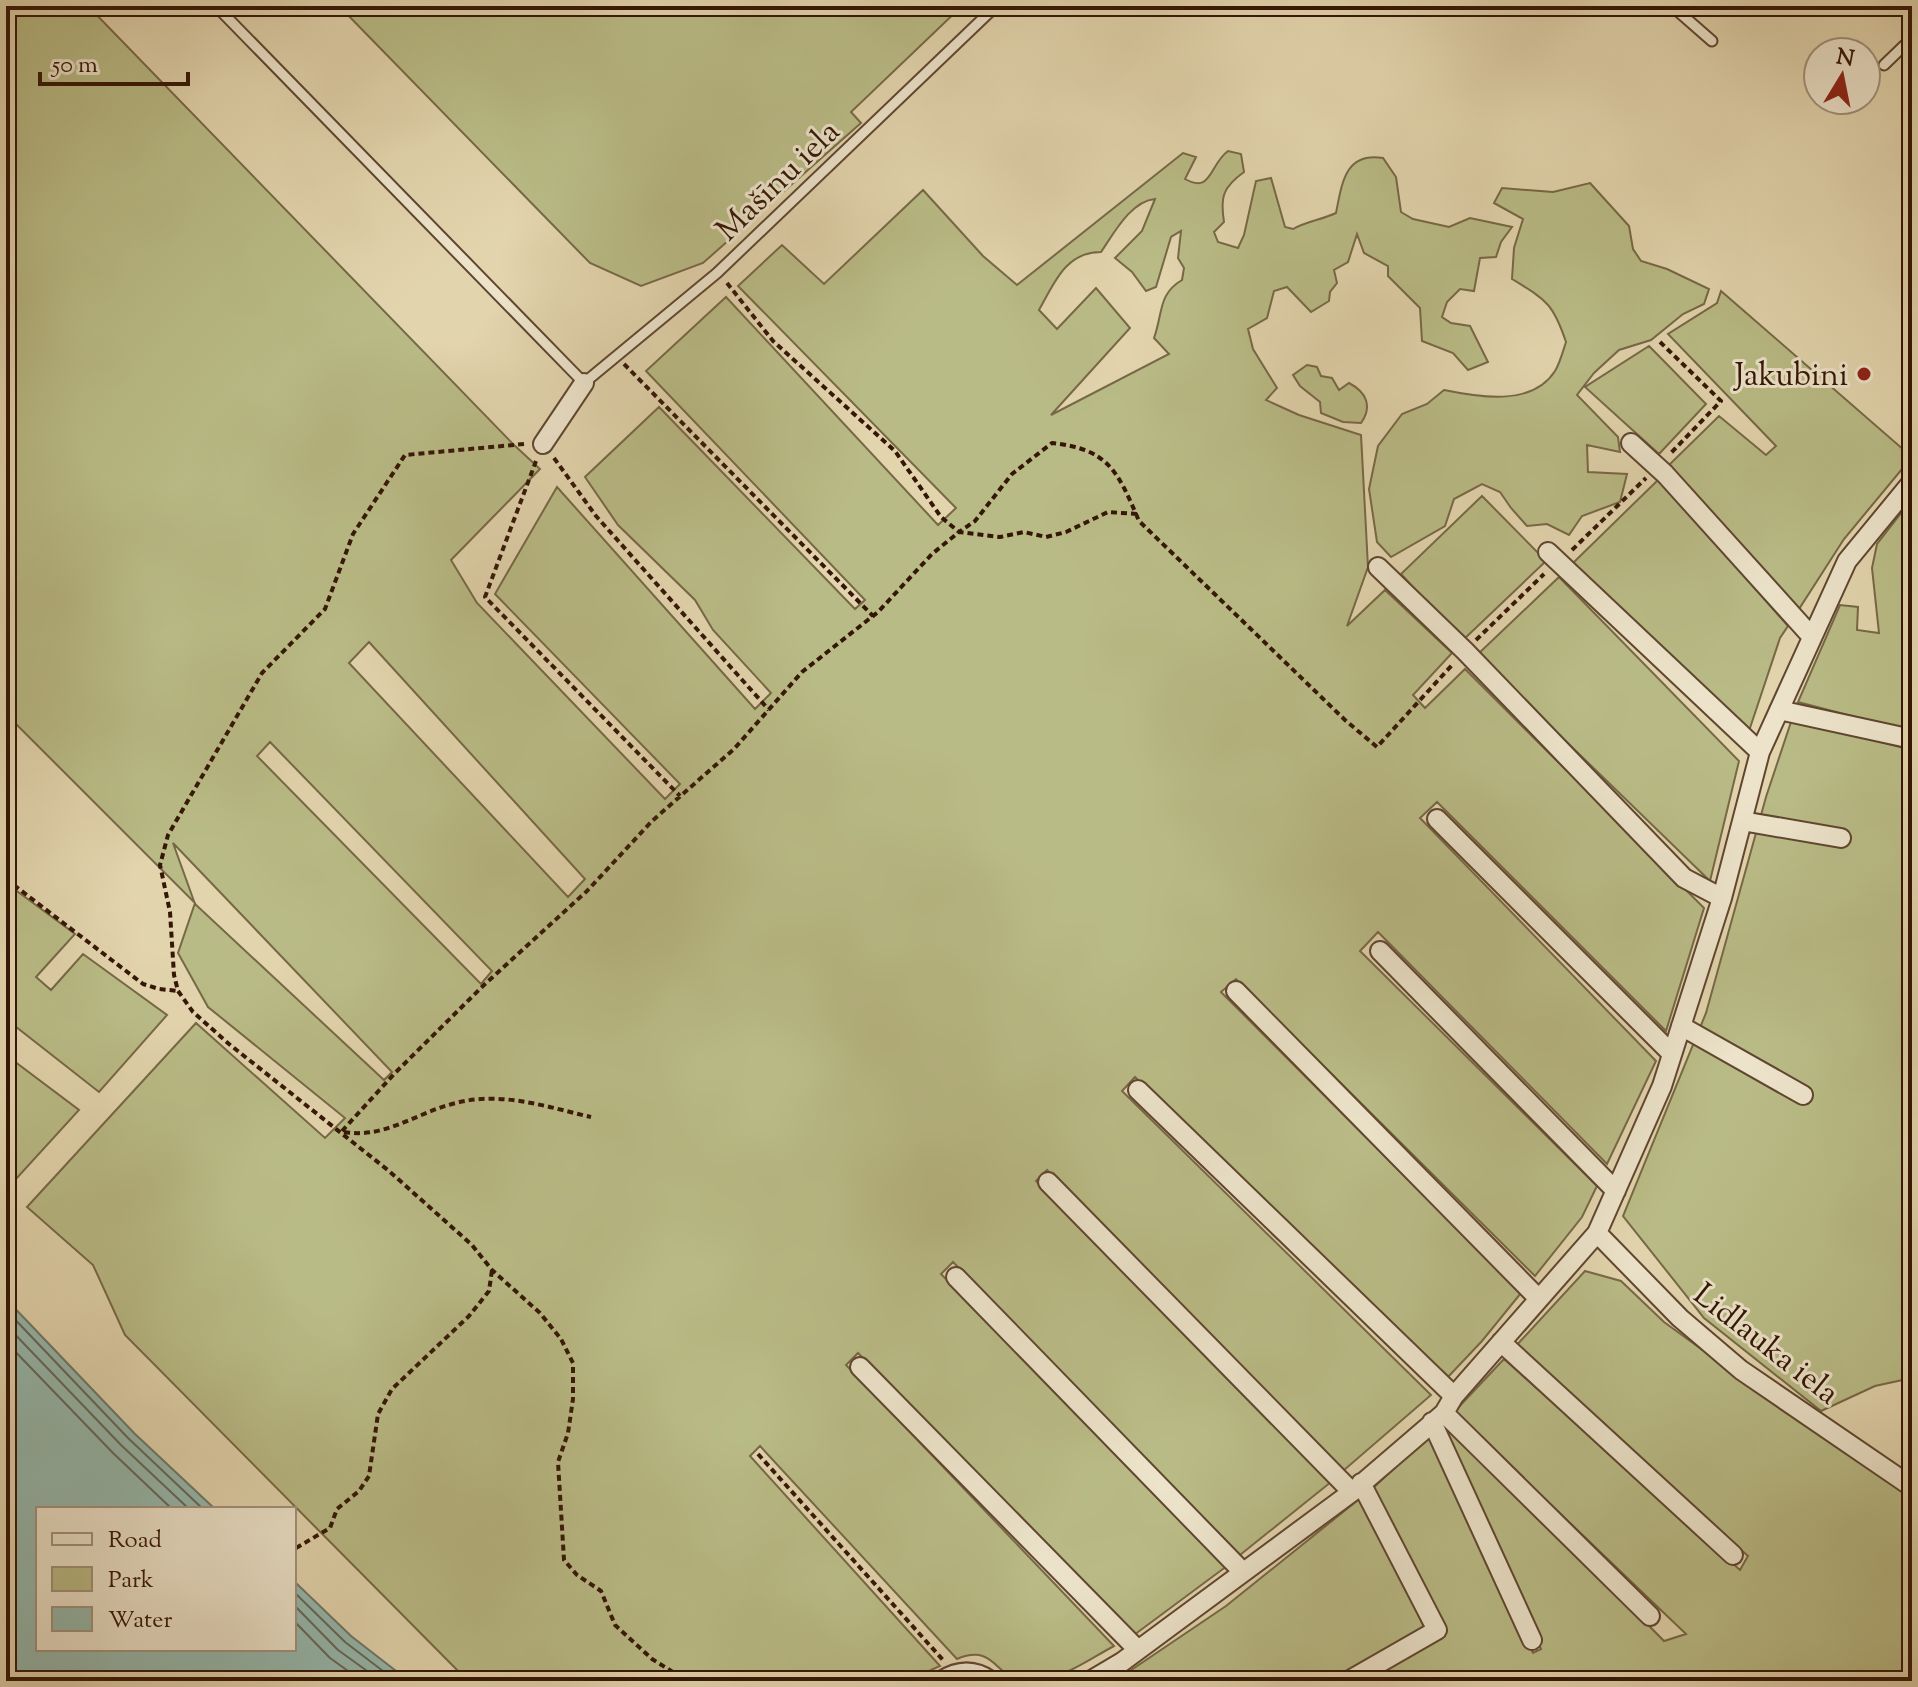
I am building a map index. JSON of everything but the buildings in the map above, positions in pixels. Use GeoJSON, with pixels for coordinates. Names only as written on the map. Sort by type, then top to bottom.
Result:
{"type":"FeatureCollection","features":[{"type":"Feature","properties":{"kind":"street"},"geometry":{"type":"LineString","coordinates":[[543,444],[584,383]]}},
{"type":"Feature","properties":{"kind":"street"},"geometry":{"type":"LineString","coordinates":[[1631,443],[1665,474],[1812,637]]}},
{"type":"Feature","properties":{"kind":"street"},"geometry":{"type":"LineString","coordinates":[[1090,1681],[1138,1650],[1356,1487],[1438,1418],[1597,1233],[1662,1086],[1722,898],[1760,752],[1847,561],[1912,482]]}},
{"type":"Feature","properties":{"kind":"street"},"geometry":{"type":"LineString","coordinates":[[1554,557],[1760,752]]}},
{"type":"Feature","properties":{"kind":"street"},"geometry":{"type":"LineString","coordinates":[[1378,567],[1465,651],[1684,878],[1722,898]]}},
{"type":"Feature","properties":{"kind":"street"},"geometry":{"type":"LineString","coordinates":[[1779,710],[1912,739]]}},
{"type":"Feature","properties":{"kind":"street"},"geometry":{"type":"LineString","coordinates":[[1437,819],[1672,1054]]}},
{"type":"Feature","properties":{"kind":"street"},"geometry":{"type":"LineString","coordinates":[[1742,821],[1841,838]]}},
{"type":"Feature","properties":{"kind":"street"},"geometry":{"type":"LineString","coordinates":[[1380,951],[1616,1191]]}},
{"type":"Feature","properties":{"kind":"street"},"geometry":{"type":"LineString","coordinates":[[1236,991],[1539,1299]]}},
{"type":"Feature","properties":{"kind":"street"},"geometry":{"type":"LineString","coordinates":[[1681,1026],[1803,1095]]}},
{"type":"Feature","properties":{"kind":"street"},"geometry":{"type":"LineString","coordinates":[[1138,1090],[1454,1396]]}},
{"type":"Feature","properties":{"kind":"street"},"geometry":{"type":"LineString","coordinates":[[1048,1182],[1356,1487],[1437,1630],[1348,1681]]}},
{"type":"Feature","properties":{"kind":"street","name":"Lidlauka iela"},"geometry":{"type":"LineString","coordinates":[[1597,1233],[1680,1318],[1741,1370],[1912,1487]]}},
{"type":"Feature","properties":{"kind":"street"},"geometry":{"type":"LineString","coordinates":[[956,1277],[1242,1571]]}},
{"type":"Feature","properties":{"kind":"street"},"geometry":{"type":"LineString","coordinates":[[1501,1342],[1733,1555]]}},
{"type":"Feature","properties":{"kind":"street"},"geometry":{"type":"LineString","coordinates":[[860,1367],[1138,1650]]}},
{"type":"Feature","properties":{"kind":"street"},"geometry":{"type":"LineString","coordinates":[[1438,1418],[1650,1616]]}},
{"type":"Feature","properties":{"kind":"street"},"geometry":{"type":"LineString","coordinates":[[1438,1418],[1532,1640]]}},
{"type":"Feature","properties":{"kind":"street"},"geometry":{"type":"LineString","coordinates":[[948,1677],[971,1672],[991,1681]]}},
{"type":"Feature","properties":{"kind":"lane"},"geometry":{"type":"LineString","coordinates":[[216,6],[584,383]]}},
{"type":"Feature","properties":{"kind":"lane","name":"Mašīnu iela"},"geometry":{"type":"LineString","coordinates":[[584,383],[717,273],[996,6]]}},
{"type":"Feature","properties":{"kind":"lane"},"geometry":{"type":"LineString","coordinates":[[1672,6],[1712,41]]}},
{"type":"Feature","properties":{"kind":"lane"},"geometry":{"type":"LineString","coordinates":[[1884,65],[1912,38]]}},
{"type":"Feature","properties":{"kind":"path"},"geometry":{"type":"LineString","coordinates":[[717,273],[773,341],[895,451],[941,517],[959,532],[1000,537],[1024,532],[1046,537],[1066,532],[1108,512],[1137,514]]}},
{"type":"Feature","properties":{"kind":"path"},"geometry":{"type":"LineString","coordinates":[[617,357],[873,616]]}},
{"type":"Feature","properties":{"kind":"path"},"geometry":{"type":"LineString","coordinates":[[342,1131],[395,1073],[587,891],[652,821],[734,749],[802,672],[873,616],[903,588],[932,554],[975,521],[1012,474],[1052,443],[1080,446],[1099,456],[1122,482],[1139,521],[1345,720],[1377,747],[1465,651],[1549,569],[1554,557]]}},
{"type":"Feature","properties":{"kind":"path"},"geometry":{"type":"LineString","coordinates":[[543,444],[596,516],[769,710]]}},
{"type":"Feature","properties":{"kind":"path"},"geometry":{"type":"LineString","coordinates":[[543,444],[485,597],[680,796]]}},
{"type":"Feature","properties":{"kind":"path"},"geometry":{"type":"LineString","coordinates":[[543,444],[405,455],[353,534],[325,609],[262,673],[168,835],[160,865],[170,912],[174,975],[178,991],[193,1012],[229,1044],[342,1131],[472,1245],[492,1270],[540,1313],[561,1339],[573,1363],[573,1399],[568,1433],[558,1462],[564,1560],[577,1575],[601,1591],[615,1625],[681,1681]]}},
{"type":"Feature","properties":{"kind":"path"},"geometry":{"type":"LineString","coordinates":[[6,879],[143,984],[178,991]]}},
{"type":"Feature","properties":{"kind":"path"},"geometry":{"type":"LineString","coordinates":[[342,1131],[363,1134],[381,1132],[457,1103],[505,1097],[591,1117]]}},
{"type":"Feature","properties":{"kind":"path"},"geometry":{"type":"LineString","coordinates":[[296,1548],[330,1528],[337,1509],[359,1491],[369,1476],[378,1414],[392,1389],[469,1316],[489,1291],[492,1270]]}},
{"type":"Feature","properties":{"kind":"path"},"geometry":{"type":"LineString","coordinates":[[758,1454],[948,1677]]}},
{"type":"Feature","properties":{"kind":"green space"},"geometry":{"type":"Polygon","coordinates":[[[6,6],[88,6],[540,469],[451,560],[477,603],[665,799],[680,784],[495,594],[557,487],[755,709],[771,693],[713,630],[695,600],[618,525],[585,477],[659,407],[855,609],[865,600],[646,371],[726,297],[938,525],[956,508],[738,286],[782,245],[824,284],[923,190],[983,256],[1017,285],[1183,153],[1196,157],[1185,179],[1194,183],[1200,183],[1210,176],[1228,151],[1241,154],[1244,172],[1227,188],[1222,206],[1224,222],[1214,232],[1218,242],[1238,248],[1244,235],[1256,181],[1271,178],[1285,227],[1293,229],[1336,213],[1343,181],[1353,165],[1370,157],[1383,158],[1396,177],[1401,212],[1413,219],[1449,227],[1470,218],[1512,227],[1501,242],[1496,257],[1480,258],[1474,291],[1460,289],[1447,302],[1442,317],[1451,323],[1470,326],[1488,362],[1468,370],[1453,353],[1422,341],[1420,308],[1388,276],[1388,266],[1364,253],[1357,234],[1348,262],[1334,270],[1337,283],[1330,292],[1329,301],[1311,312],[1287,287],[1274,291],[1267,318],[1248,329],[1253,349],[1277,388],[1266,400],[1299,415],[1361,435],[1368,567],[1347,626],[1385,590],[1452,653],[1413,695],[1425,708],[1465,669],[1704,908],[1666,1031],[1437,802],[1420,818],[1656,1061],[1607,1164],[1378,932],[1360,951],[1597,1186],[1582,1217],[1535,1276],[1236,979],[1221,992],[1521,1293],[1447,1378],[1135,1077],[1122,1091],[1431,1395],[1343,1471],[1047,1170],[1036,1181],[1331,1482],[1240,1555],[953,1262],[941,1274],[1227,1566],[1134,1635],[858,1353],[846,1365],[1114,1646],[1070,1671],[1034,1681],[1013,1679],[980,1655],[957,1659],[760,1446],[750,1456],[940,1666],[907,1681],[468,1681],[125,1335],[93,1265],[27,1207],[196,1023],[325,1138],[345,1118],[208,1007],[178,953],[195,904],[384,1080],[392,1072],[173,843],[194,902],[6,714],[6,6]],[[1155,199],[1138,205],[1101,252],[1089,253],[1070,263],[1039,310],[1057,329],[1096,288],[1130,328],[1051,415],[1169,354],[1154,338],[1165,298],[1182,280],[1184,268],[1178,258],[1181,231],[1171,237],[1156,287],[1146,291],[1132,272],[1115,258],[1142,231],[1155,199]],[[369,642],[349,663],[568,897],[585,879],[369,642]],[[270,742],[257,756],[481,984],[492,971],[270,742]]]}},
{"type":"Feature","properties":{"kind":"green space"},"geometry":{"type":"Polygon","coordinates":[[[339,6],[962,6],[851,112],[861,123],[703,263],[641,286],[590,263],[339,6]]]}},
{"type":"Feature","properties":{"kind":"green space"},"geometry":{"type":"Polygon","coordinates":[[[1590,183],[1629,226],[1633,249],[1641,261],[1667,269],[1709,289],[1704,304],[1683,314],[1651,340],[1619,350],[1594,373],[1577,395],[1618,437],[1620,452],[1587,445],[1588,472],[1627,474],[1620,502],[1582,516],[1569,535],[1547,524],[1527,526],[1500,492],[1482,484],[1454,499],[1445,526],[1391,557],[1377,542],[1369,489],[1378,446],[1402,414],[1427,404],[1444,390],[1504,397],[1533,390],[1555,371],[1566,342],[1547,304],[1512,279],[1514,248],[1523,219],[1494,203],[1502,188],[1553,192],[1590,183]]]}},
{"type":"Feature","properties":{"kind":"green space"},"geometry":{"type":"Polygon","coordinates":[[[1721,291],[1912,457],[1844,539],[1799,609],[1668,466],[1719,416],[1766,455],[1776,446],[1668,334],[1717,303],[1721,291]]]}},
{"type":"Feature","properties":{"kind":"green space"},"geometry":{"type":"Polygon","coordinates":[[[1649,346],[1706,404],[1659,454],[1585,387],[1649,346]]]}},
{"type":"Feature","properties":{"kind":"green space"},"geometry":{"type":"Polygon","coordinates":[[[1307,365],[1317,367],[1321,376],[1332,378],[1339,390],[1349,383],[1360,391],[1367,405],[1361,423],[1343,422],[1321,413],[1320,402],[1300,386],[1293,375],[1307,365]]]}},
{"type":"Feature","properties":{"kind":"green space"},"geometry":{"type":"Polygon","coordinates":[[[1659,479],[1788,626],[1780,638],[1749,731],[1573,563],[1659,479]]]}},
{"type":"Feature","properties":{"kind":"green space"},"geometry":{"type":"Polygon","coordinates":[[[1482,496],[1546,561],[1462,641],[1401,574],[1482,496]]]}},
{"type":"Feature","properties":{"kind":"green space"},"geometry":{"type":"Polygon","coordinates":[[[1912,499],[1912,732],[1798,702],[1840,605],[1858,607],[1857,630],[1879,633],[1872,568],[1877,544],[1912,499]]]}},
{"type":"Feature","properties":{"kind":"green space"},"geometry":{"type":"Polygon","coordinates":[[[1559,577],[1739,761],[1710,881],[1477,655],[1559,577]]]}},
{"type":"Feature","properties":{"kind":"green space"},"geometry":{"type":"Polygon","coordinates":[[[1792,719],[1912,750],[1912,936],[1909,953],[1912,956],[1912,1378],[1875,1386],[1821,1411],[1704,1318],[1623,1216],[1706,1013],[1766,797],[1792,719]]]}},
{"type":"Feature","properties":{"kind":"green space"},"geometry":{"type":"Polygon","coordinates":[[[6,883],[75,934],[36,977],[51,990],[83,954],[167,1015],[99,1092],[6,1019],[6,883]]]}},
{"type":"Feature","properties":{"kind":"green space"},"geometry":{"type":"Polygon","coordinates":[[[6,1055],[79,1110],[6,1190],[6,1055]]]}},
{"type":"Feature","properties":{"kind":"green space"},"geometry":{"type":"Polygon","coordinates":[[[1585,1271],[1621,1281],[1664,1322],[1912,1498],[1912,1681],[1362,1681],[1445,1633],[1372,1489],[1431,1434],[1533,1653],[1541,1649],[1441,1426],[1446,1420],[1664,1641],[1686,1634],[1454,1412],[1504,1359],[1740,1570],[1748,1556],[1514,1348],[1585,1271]]]}},
{"type":"Feature","properties":{"kind":"green space"},"geometry":{"type":"Polygon","coordinates":[[[1363,1496],[1424,1627],[1333,1681],[1115,1681],[1226,1606],[1363,1496]]]}},
{"type":"Feature","properties":{"kind":"water"},"geometry":{"type":"Polygon","coordinates":[[[6,1299],[134,1433],[213,1507],[36,1507],[36,1651],[296,1651],[296,1583],[351,1636],[409,1681],[6,1681],[6,1299]]]}},
{"type":"Feature","properties":{"kind":"place","name":"Jakubini"},"geometry":{"type":"Point","coordinates":[1864,374]}}]}
